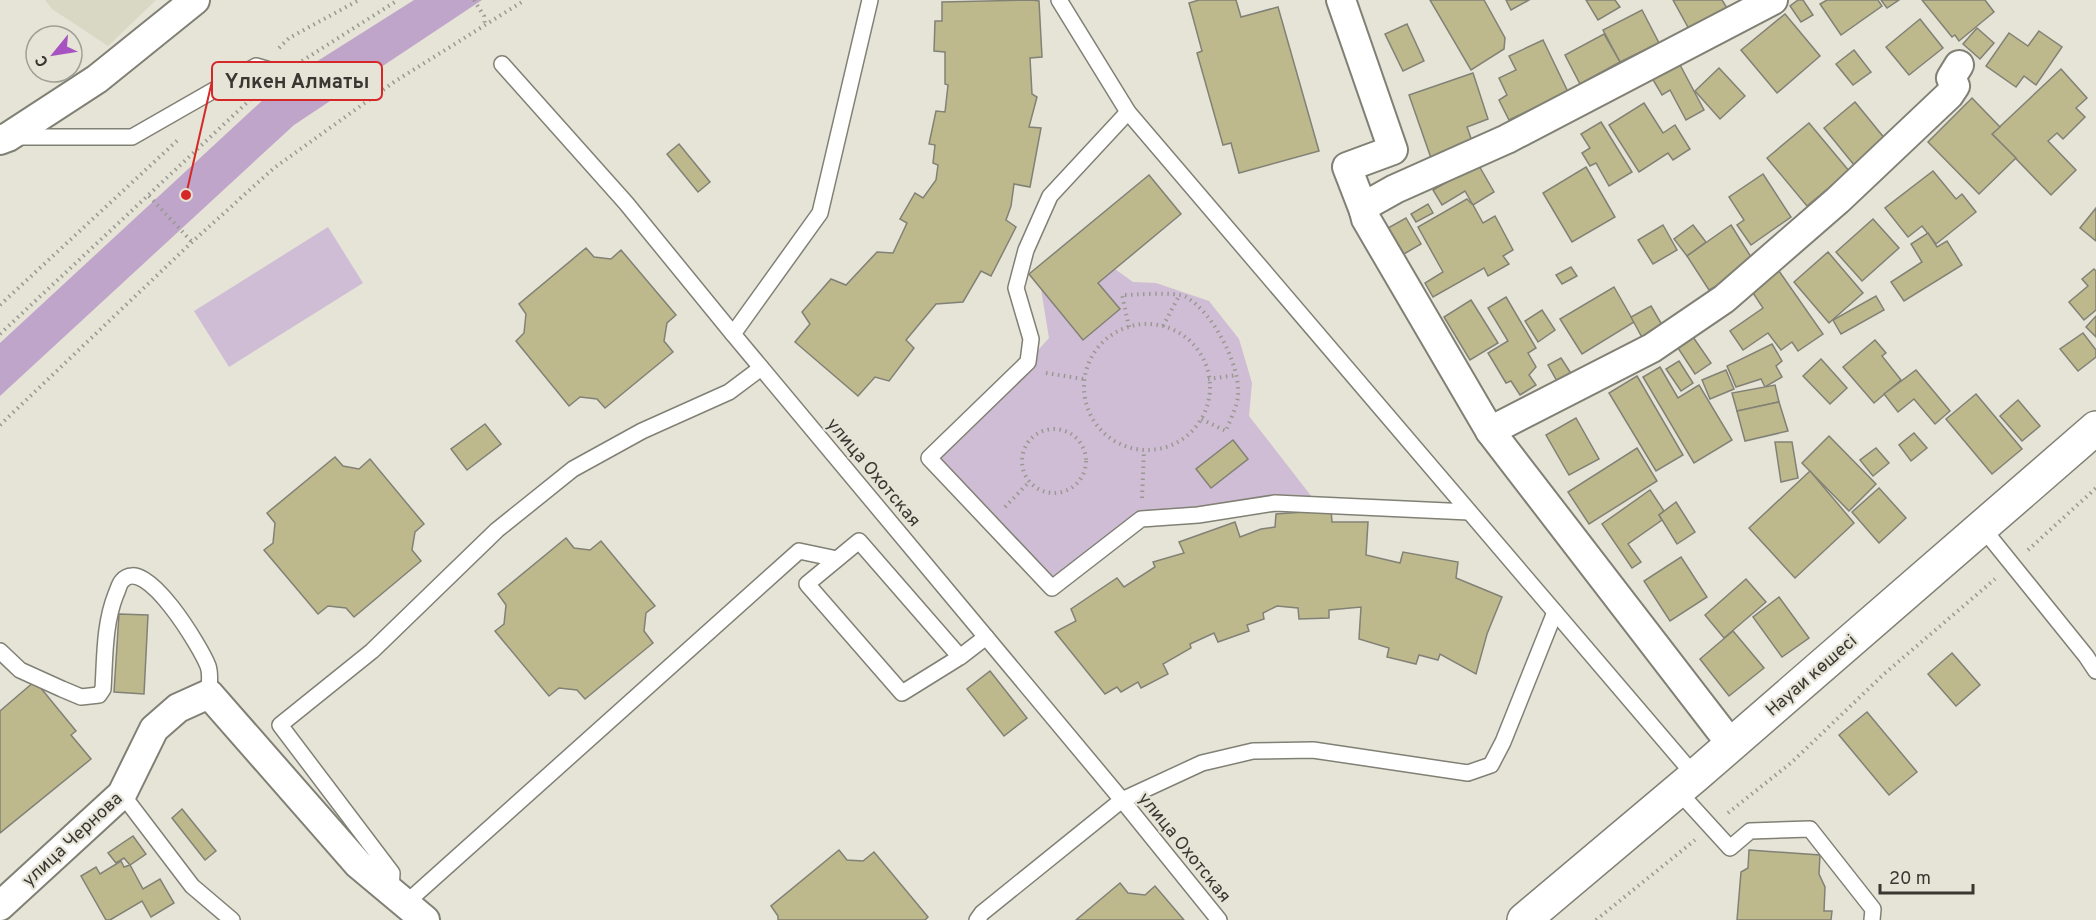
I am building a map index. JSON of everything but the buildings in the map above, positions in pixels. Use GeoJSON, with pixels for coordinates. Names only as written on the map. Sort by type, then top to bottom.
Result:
{"type":"FeatureCollection","features":[{"type":"Feature","properties":{"kind":"street"},"geometry":{"type":"LineString","coordinates":[[4,139],[97,79],[195,0]]}},
{"type":"Feature","properties":{"kind":"street"},"geometry":{"type":"LineString","coordinates":[[1341,0],[1393,150],[1347,167],[1366,219],[1490,431],[1731,744]]}},
{"type":"Feature","properties":{"kind":"street"},"geometry":{"type":"LineString","coordinates":[[1364,211],[1370,203],[1395,189],[1507,139],[1773,0]]}},
{"type":"Feature","properties":{"kind":"street"},"geometry":{"type":"LineString","coordinates":[[1490,431],[1652,348],[1724,298],[1838,200],[1949,95],[1954,86],[1951,78],[1959,65]]}},
{"type":"Feature","properties":{"kind":"street","name":"Науаи көшесі"},"geometry":{"type":"LineString","coordinates":[[1524,920],[1687,784],[2096,428]]}},
{"type":"Feature","properties":{"kind":"street"},"geometry":{"type":"LineString","coordinates":[[209,694],[358,864],[407,905]]}},
{"type":"Feature","properties":{"kind":"street","name":"улица Чернова"},"geometry":{"type":"LineString","coordinates":[[0,906],[122,794],[154,729],[178,708],[209,694]]}},
{"type":"Feature","properties":{"kind":"lane"},"geometry":{"type":"LineString","coordinates":[[733,334],[820,213],[870,0]]}},
{"type":"Feature","properties":{"kind":"lane"},"geometry":{"type":"LineString","coordinates":[[1059,0],[1128,112],[1555,612],[1687,784],[1711,827],[1730,848],[1750,831],[1810,829],[1873,909],[1872,920]]}},
{"type":"Feature","properties":{"kind":"lane","name":"улица Охотская"},"geometry":{"type":"LineString","coordinates":[[502,64],[626,203],[1219,920]]}},
{"type":"Feature","properties":{"kind":"lane"},"geometry":{"type":"LineString","coordinates":[[4,139],[132,137],[256,66],[283,74]]}},
{"type":"Feature","properties":{"kind":"lane"},"geometry":{"type":"LineString","coordinates":[[1128,112],[1050,196],[1026,250],[1016,288],[1031,339],[1028,362],[929,458],[1052,588],[1142,519],[1198,515],[1275,503],[1469,512]]}},
{"type":"Feature","properties":{"kind":"lane"},"geometry":{"type":"LineString","coordinates":[[761,368],[729,392],[642,431],[573,469],[497,530],[372,651],[280,724],[392,873],[407,905],[799,551],[837,559]]}},
{"type":"Feature","properties":{"kind":"lane"},"geometry":{"type":"LineString","coordinates":[[1981,526],[2096,671]]}},
{"type":"Feature","properties":{"kind":"lane"},"geometry":{"type":"LineString","coordinates":[[960,657],[859,542],[807,584],[902,693],[960,657],[986,637]]}},
{"type":"Feature","properties":{"kind":"lane"},"geometry":{"type":"LineString","coordinates":[[0,651],[20,670],[81,697],[99,694],[103,689],[108,613],[121,581],[129,576],[138,576],[150,584],[183,620],[209,668],[209,694]]}},
{"type":"Feature","properties":{"kind":"lane"},"geometry":{"type":"LineString","coordinates":[[982,918],[1122,800],[1202,763],[1253,751],[1312,750],[1468,773],[1491,765],[1503,742],[1555,612]]}},
{"type":"Feature","properties":{"kind":"lane"},"geometry":{"type":"LineString","coordinates":[[122,794],[192,886],[232,920]]}},
{"type":"Feature","properties":{"kind":"path"},"geometry":{"type":"LineString","coordinates":[[258,66],[289,38],[359,0]]}},
{"type":"Feature","properties":{"kind":"path"},"geometry":{"type":"LineString","coordinates":[[0,334],[268,82],[398,0]]}},
{"type":"Feature","properties":{"kind":"path"},"geometry":{"type":"LineString","coordinates":[[474,0],[484,16],[484,25]]}},
{"type":"Feature","properties":{"kind":"path"},"geometry":{"type":"LineString","coordinates":[[0,425],[192,242],[274,168],[394,82],[525,0]]}},
{"type":"Feature","properties":{"kind":"path"},"geometry":{"type":"LineString","coordinates":[[0,304],[181,138]]}},
{"type":"Feature","properties":{"kind":"path"},"geometry":{"type":"LineString","coordinates":[[149,196],[192,242]]}},
{"type":"Feature","properties":{"kind":"path"},"geometry":{"type":"LineString","coordinates":[[1129,327],[1122,295],[1185,296],[1210,319],[1224,342],[1237,375],[1238,398],[1226,431],[1200,419]]}},
{"type":"Feature","properties":{"kind":"path"},"geometry":{"type":"LineString","coordinates":[[1163,326],[1179,296]]}},
{"type":"Feature","properties":{"kind":"path"},"geometry":{"type":"LineString","coordinates":[[1142,324],[1163,326],[1183,335],[1199,350],[1207,369],[1210,389],[1206,408],[1197,426],[1182,440],[1163,448],[1143,450],[1124,446],[1106,436],[1093,421],[1085,400],[1084,379],[1090,358],[1103,341],[1121,329],[1129,327],[1142,324]]}},
{"type":"Feature","properties":{"kind":"path"},"geometry":{"type":"LineString","coordinates":[[1021,369],[1084,379]]}},
{"type":"Feature","properties":{"kind":"path"},"geometry":{"type":"LineString","coordinates":[[1208,379],[1237,375]]}},
{"type":"Feature","properties":{"kind":"path"},"geometry":{"type":"LineString","coordinates":[[1053,429],[1072,434],[1080,441],[1086,462],[1084,473],[1070,489],[1048,492],[1038,488],[1030,481],[1022,463],[1027,443],[1034,436],[1042,431],[1053,429]]}},
{"type":"Feature","properties":{"kind":"path"},"geometry":{"type":"LineString","coordinates":[[1142,519],[1143,450]]}},
{"type":"Feature","properties":{"kind":"path"},"geometry":{"type":"LineString","coordinates":[[989,523],[1030,481]]}},
{"type":"Feature","properties":{"kind":"path"},"geometry":{"type":"LineString","coordinates":[[1596,920],[1792,762],[1884,674],[2096,488]]}},
{"type":"Feature","properties":{"kind":"shaded area"},"geometry":{"type":"Polygon","coordinates":[[[45,0],[156,0],[108,46],[84,30],[84,24],[75,24],[52,9],[45,0]]]}},
{"type":"Feature","properties":{"kind":"shaded area"},"geometry":{"type":"Polygon","coordinates":[[[414,0],[482,0],[294,125],[0,396],[0,343],[278,86],[414,0]]]}},
{"type":"Feature","properties":{"kind":"shaded area"},"geometry":{"type":"Polygon","coordinates":[[[328,227],[363,283],[229,367],[194,311],[328,227]]]}},
{"type":"Feature","properties":{"kind":"shaded area"},"geometry":{"type":"Polygon","coordinates":[[[1115,269],[1133,282],[1156,283],[1209,301],[1239,339],[1252,383],[1249,416],[1319,506],[1142,519],[1052,588],[929,458],[1021,369],[1049,338],[1041,289],[1084,340],[1120,309],[1098,283],[1115,269]]]}},
{"type":"Feature","properties":{"kind":"place","name":"Үлкен Алматы"},"geometry":{"type":"Point","coordinates":[186,195]}}]}
